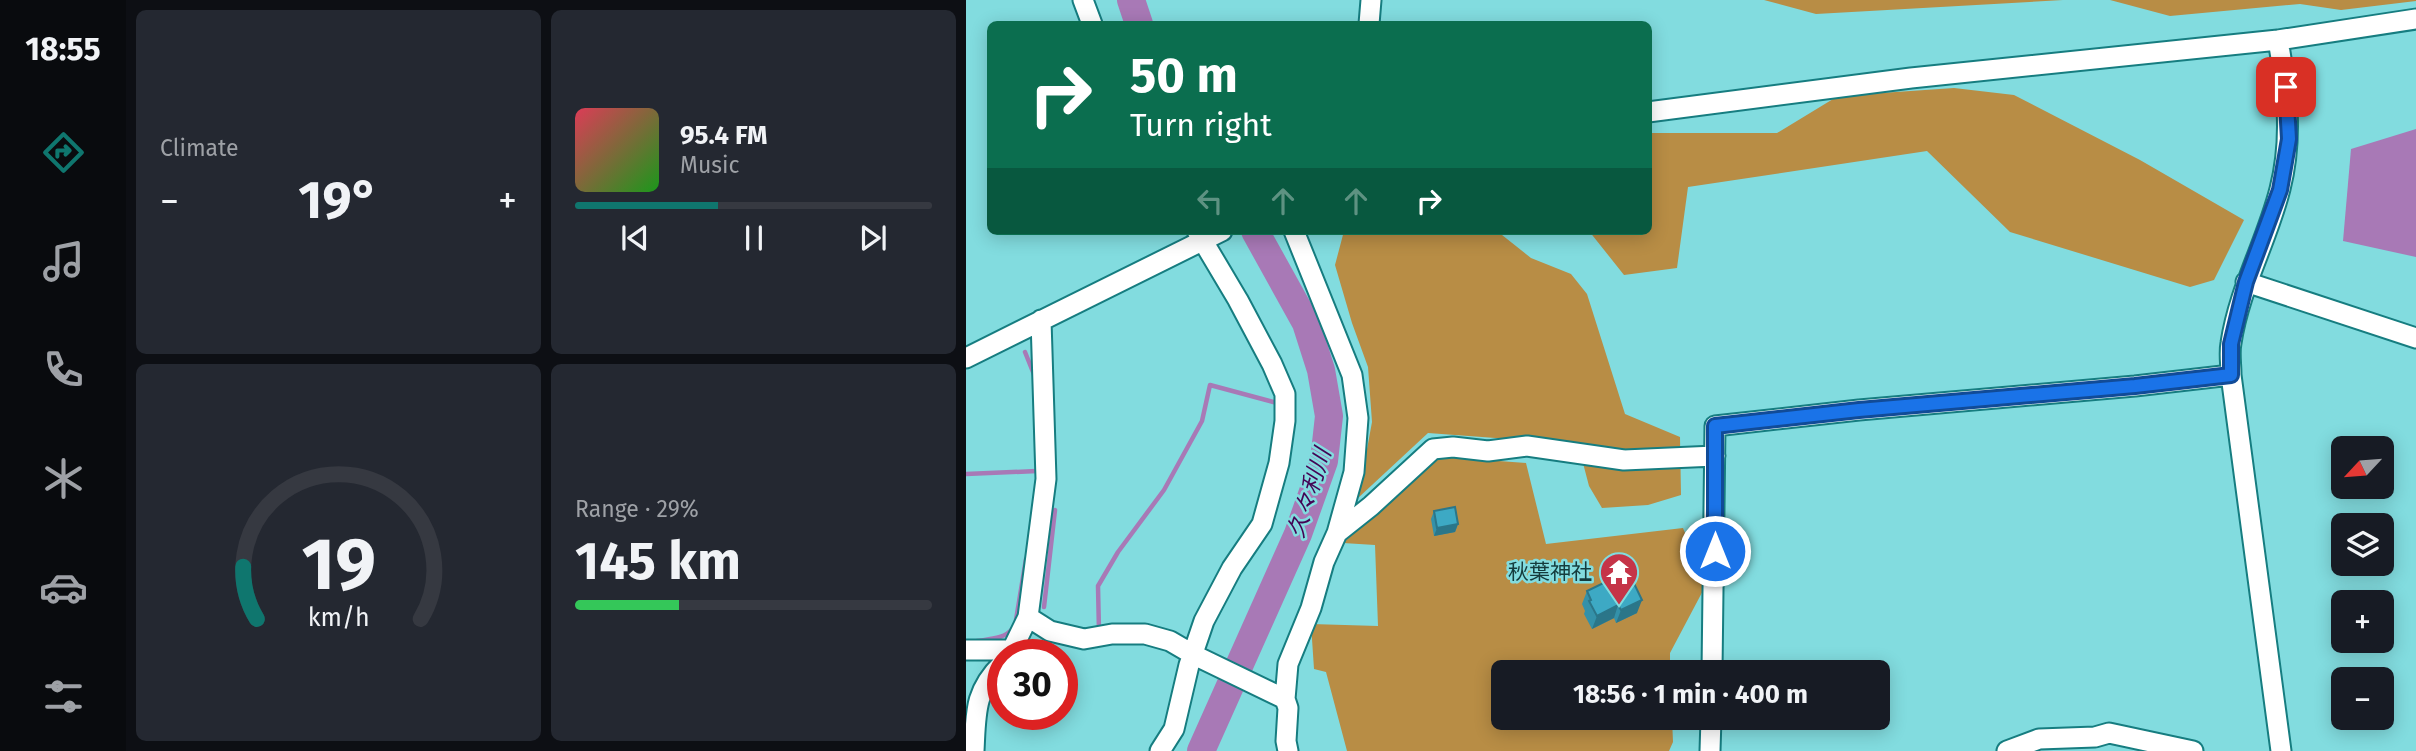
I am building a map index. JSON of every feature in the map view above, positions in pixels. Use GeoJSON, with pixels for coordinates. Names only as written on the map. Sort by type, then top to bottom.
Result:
{"type":"FeatureCollection","features":[{"type":"Feature","properties":{"kind":"street"},"geometry":{"type":"LineString","coordinates":[[1083,0],[1091,21]]}},
{"type":"Feature","properties":{"kind":"street"},"geometry":{"type":"LineString","coordinates":[[1369,21],[1371,0]]}},
{"type":"Feature","properties":{"kind":"street"},"geometry":{"type":"LineString","coordinates":[[1652,111],[1874,82],[2278,40],[2416,19]]}},
{"type":"Feature","properties":{"kind":"street"},"geometry":{"type":"LineString","coordinates":[[2278,40],[2286,87],[2289,139],[2280,190],[2246,282],[2231,344],[2231,375],[2281,751]]}},
{"type":"Feature","properties":{"kind":"street"},"geometry":{"type":"LineString","coordinates":[[1288,751],[1288,708],[1285,699],[1288,664],[1337,533],[1354,472],[1358,418],[1353,375],[1296,235]]}},
{"type":"Feature","properties":{"kind":"street"},"geometry":{"type":"LineString","coordinates":[[966,358],[1199,236],[1238,300],[1272,364],[1284,394],[1285,421],[1279,464],[1262,524],[1231,568],[1204,621],[1189,665],[1174,729],[1160,751]]}},
{"type":"Feature","properties":{"kind":"street"},"geometry":{"type":"LineString","coordinates":[[2246,282],[2416,338]]}},
{"type":"Feature","properties":{"kind":"street"},"geometry":{"type":"LineString","coordinates":[[1017,639],[1028,617],[1046,479],[1041,320]]}},
{"type":"Feature","properties":{"kind":"street"},"geometry":{"type":"LineString","coordinates":[[1712,660],[1715,426],[2231,375]]}},
{"type":"Feature","properties":{"kind":"street"},"geometry":{"type":"LineString","coordinates":[[1337,533],[1433,449],[1453,447],[1489,451],[1527,446],[1624,460],[1715,456]]}},
{"type":"Feature","properties":{"kind":"street"},"geometry":{"type":"LineString","coordinates":[[1028,617],[1050,631],[1084,639],[1112,634],[1145,634],[1170,641],[1285,699]]}},
{"type":"Feature","properties":{"kind":"street"},"geometry":{"type":"LineString","coordinates":[[966,650],[987,653]]}},
{"type":"Feature","properties":{"kind":"street"},"geometry":{"type":"LineString","coordinates":[[974,751],[977,702],[987,681]]}},
{"type":"Feature","properties":{"kind":"street"},"geometry":{"type":"LineString","coordinates":[[1710,751],[1711,730]]}},
{"type":"Feature","properties":{"kind":"street"},"geometry":{"type":"LineString","coordinates":[[2007,751],[2039,739],[2095,737],[2109,733],[2193,751]]}},
{"type":"Feature","properties":{"kind":"shaded area"},"geometry":{"type":"Polygon","coordinates":[[[1764,0],[2063,0],[1816,14],[1764,0]]]}},
{"type":"Feature","properties":{"kind":"shaded area"},"geometry":{"type":"Polygon","coordinates":[[[2110,0],[2416,1],[2341,10],[2300,4],[2170,16],[2110,0]]]}},
{"type":"Feature","properties":{"kind":"shaded area"},"geometry":{"type":"Polygon","coordinates":[[[1954,88],[2014,95],[2140,160],[2244,220],[2214,280],[2190,287],[2010,232],[1927,151],[1688,187],[1677,268],[1624,275],[1592,235],[1652,235],[1652,133],[1777,133],[1838,96],[1954,88]]]}},
{"type":"Feature","properties":{"kind":"shaded area"},"geometry":{"type":"Polygon","coordinates":[[[2416,129],[2416,257],[2343,241],[2351,149],[2416,129]]]}},
{"type":"Feature","properties":{"kind":"shaded area"},"geometry":{"type":"Polygon","coordinates":[[[1343,235],[1502,235],[1531,258],[1571,274],[1587,294],[1625,414],[1680,437],[1681,495],[1648,505],[1602,508],[1589,486],[1578,444],[1428,433],[1358,498],[1372,422],[1368,367],[1335,265],[1343,235]]]}},
{"type":"Feature","properties":{"kind":"shaded area"},"geometry":{"type":"Polygon","coordinates":[[[1445,457],[1526,463],[1546,544],[1683,528],[1706,585],[1670,653],[1670,660],[1491,660],[1491,730],[1672,730],[1673,742],[1669,751],[1347,751],[1326,672],[1314,669],[1311,624],[1378,626],[1375,545],[1343,543],[1430,463],[1445,457]]]}},
{"type":"Feature","properties":{"kind":"building"},"geometry":{"type":"Polygon","coordinates":[[[1455,507],[1458,524],[1437,528],[1434,511],[1455,507]]]}},
{"type":"Feature","properties":{"kind":"building"},"geometry":{"type":"Polygon","coordinates":[[[1628,571],[1642,600],[1621,610],[1618,605],[1597,616],[1587,591],[1628,571]]]}},
{"type":"Feature","properties":{"kind":"waterway","name":"久々利川"},"geometry":{"type":"LineString","coordinates":[[1131,0],[1138,21]]}},
{"type":"Feature","properties":{"kind":"waterway","name":"久々利川"},"geometry":{"type":"LineString","coordinates":[[1201,751],[1298,534],[1324,461],[1329,416],[1321,370],[1306,323],[1257,235]]}},
{"type":"Feature","properties":{"kind":"waterway"},"geometry":{"type":"LineString","coordinates":[[1025,352],[1035,377]]}},
{"type":"Feature","properties":{"kind":"waterway"},"geometry":{"type":"LineString","coordinates":[[1099,632],[1098,586],[1118,552],[1164,490],[1202,421],[1210,385],[1281,404]]}},
{"type":"Feature","properties":{"kind":"waterway"},"geometry":{"type":"LineString","coordinates":[[966,474],[1037,471]]}},
{"type":"Feature","properties":{"kind":"waterway"},"geometry":{"type":"LineString","coordinates":[[1044,607],[1055,510]]}},
{"type":"Feature","properties":{"kind":"waterway"},"geometry":{"type":"LineString","coordinates":[[1016,620],[1026,559]]}},
{"type":"Feature","properties":{"kind":"waterway"},"geometry":{"type":"LineString","coordinates":[[977,641],[1002,636],[1013,628]]}},
{"type":"Feature","properties":{"kind":"place","name":"秋葉神社"},"geometry":{"type":"Point","coordinates":[1619,606]}},
{"type":"Feature","properties":{"kind":"route"},"geometry":{"type":"LineString","coordinates":[[1715,551],[1715,426],[2231,375],[2231,344],[2246,282],[2280,190],[2289,139],[2286,87]]}}]}
